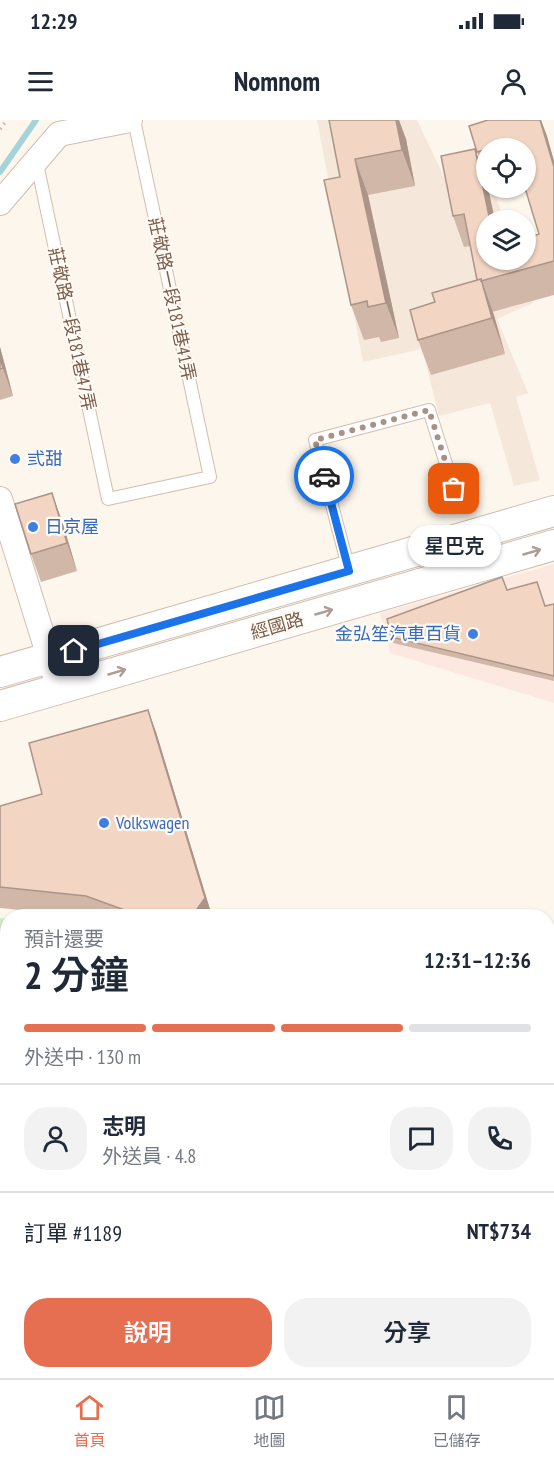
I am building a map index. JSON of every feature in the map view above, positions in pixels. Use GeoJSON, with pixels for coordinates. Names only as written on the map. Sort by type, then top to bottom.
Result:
{"type":"FeatureCollection","features":[{"type":"Feature","properties":{"kind":"street"},"geometry":{"type":"LineString","coordinates":[[0,203],[59,134],[132,120]]}},
{"type":"Feature","properties":{"kind":"street"},"geometry":{"type":"LineString","coordinates":[[0,499],[59,689]]}},
{"type":"Feature","properties":{"kind":"street","name":"經國路"},"geometry":{"type":"LineString","coordinates":[[0,672],[554,511]]}},
{"type":"Feature","properties":{"kind":"street","name":"經國路"},"geometry":{"type":"LineString","coordinates":[[0,706],[554,545]]}},
{"type":"Feature","properties":{"kind":"lane","name":"莊敬路一段181巷41弄"},"geometry":{"type":"LineString","coordinates":[[108,500],[210,477],[132,120]]}},
{"type":"Feature","properties":{"kind":"lane","name":"莊敬路一段181巷47弄"},"geometry":{"type":"LineString","coordinates":[[36,159],[108,500]]}},
{"type":"Feature","properties":{"kind":"lane"},"geometry":{"type":"LineString","coordinates":[[349,571],[315,440],[429,410],[454,489]]}},
{"type":"Feature","properties":{"kind":"path"},"geometry":{"type":"LineString","coordinates":[[0,129],[6,120]]}},
{"type":"Feature","properties":{"kind":"shaded area"},"geometry":{"type":"Polygon","coordinates":[[[317,120],[417,120],[449,187],[476,180],[476,198],[496,198],[501,210],[476,210],[476,270],[515,270],[524,273],[533,303],[497,319],[528,393],[516,397],[540,480],[514,486],[490,403],[439,416],[422,349],[363,362],[317,120]]]}},
{"type":"Feature","properties":{"kind":"shaded area","name":"金弘笙汽車百貨"},"geometry":{"type":"Polygon","coordinates":[[[554,564],[554,703],[390,653],[380,613],[554,564]]]}},
{"type":"Feature","properties":{"kind":"building"},"geometry":{"type":"Polygon","coordinates":[[[329,120],[396,120],[402,150],[355,159],[386,303],[368,307],[367,301],[351,305],[324,180],[340,177],[329,120]]]}},
{"type":"Feature","properties":{"kind":"building"},"geometry":{"type":"Polygon","coordinates":[[[488,120],[540,120],[554,167],[554,261],[536,266],[536,235],[539,234],[536,210],[532,210],[528,198],[536,198],[536,138],[476,138],[476,149],[469,126],[488,120]]]}},
{"type":"Feature","properties":{"kind":"building"},"geometry":{"type":"Polygon","coordinates":[[[475,149],[476,198],[485,198],[488,210],[476,210],[476,270],[521,270],[481,281],[481,279],[477,280],[464,214],[453,216],[441,156],[475,149]]]}},
{"type":"Feature","properties":{"kind":"building"},"geometry":{"type":"Polygon","coordinates":[[[481,279],[492,318],[418,340],[410,310],[435,302],[432,293],[481,279]]]}},
{"type":"Feature","properties":{"kind":"building"},"geometry":{"type":"Polygon","coordinates":[[[52,493],[67,543],[31,554],[15,504],[52,493]]]}},
{"type":"Feature","properties":{"kind":"building","name":"金弘笙汽車百貨"},"geometry":{"type":"Polygon","coordinates":[[[502,577],[507,590],[537,582],[545,606],[554,604],[554,676],[391,637],[387,619],[502,577]]]}},
{"type":"Feature","properties":{"kind":"building","name":"Volkswagen"},"geometry":{"type":"Polygon","coordinates":[[[148,710],[205,898],[197,909],[122,909],[86,896],[0,887],[0,806],[42,794],[29,743],[148,710]]]}},
{"type":"Feature","properties":{"kind":"waterway"},"geometry":{"type":"LineString","coordinates":[[0,172],[36,120]]}},
{"type":"Feature","properties":{"kind":"way so far"},"geometry":{"type":"LineString","coordinates":[[324,476],[315,440],[429,410],[454,489]]}},
{"type":"Feature","properties":{"kind":"place","name":"弎甜"},"geometry":{"type":"Point","coordinates":[15,459]}},
{"type":"Feature","properties":{"kind":"place","name":"星巴克"},"geometry":{"type":"Point","coordinates":[454,489]}},
{"type":"Feature","properties":{"kind":"place","name":"日京屋"},"geometry":{"type":"Point","coordinates":[33,527]}},
{"type":"Feature","properties":{"kind":"place","name":"金弘笙汽車百貨"},"geometry":{"type":"Point","coordinates":[473,634]}},
{"type":"Feature","properties":{"kind":"place","name":"Volkswagen"},"geometry":{"type":"Point","coordinates":[104,823]}},
{"type":"Feature","properties":{"kind":"route"},"geometry":{"type":"LineString","coordinates":[[74,651],[349,571],[324,476]]}}]}
